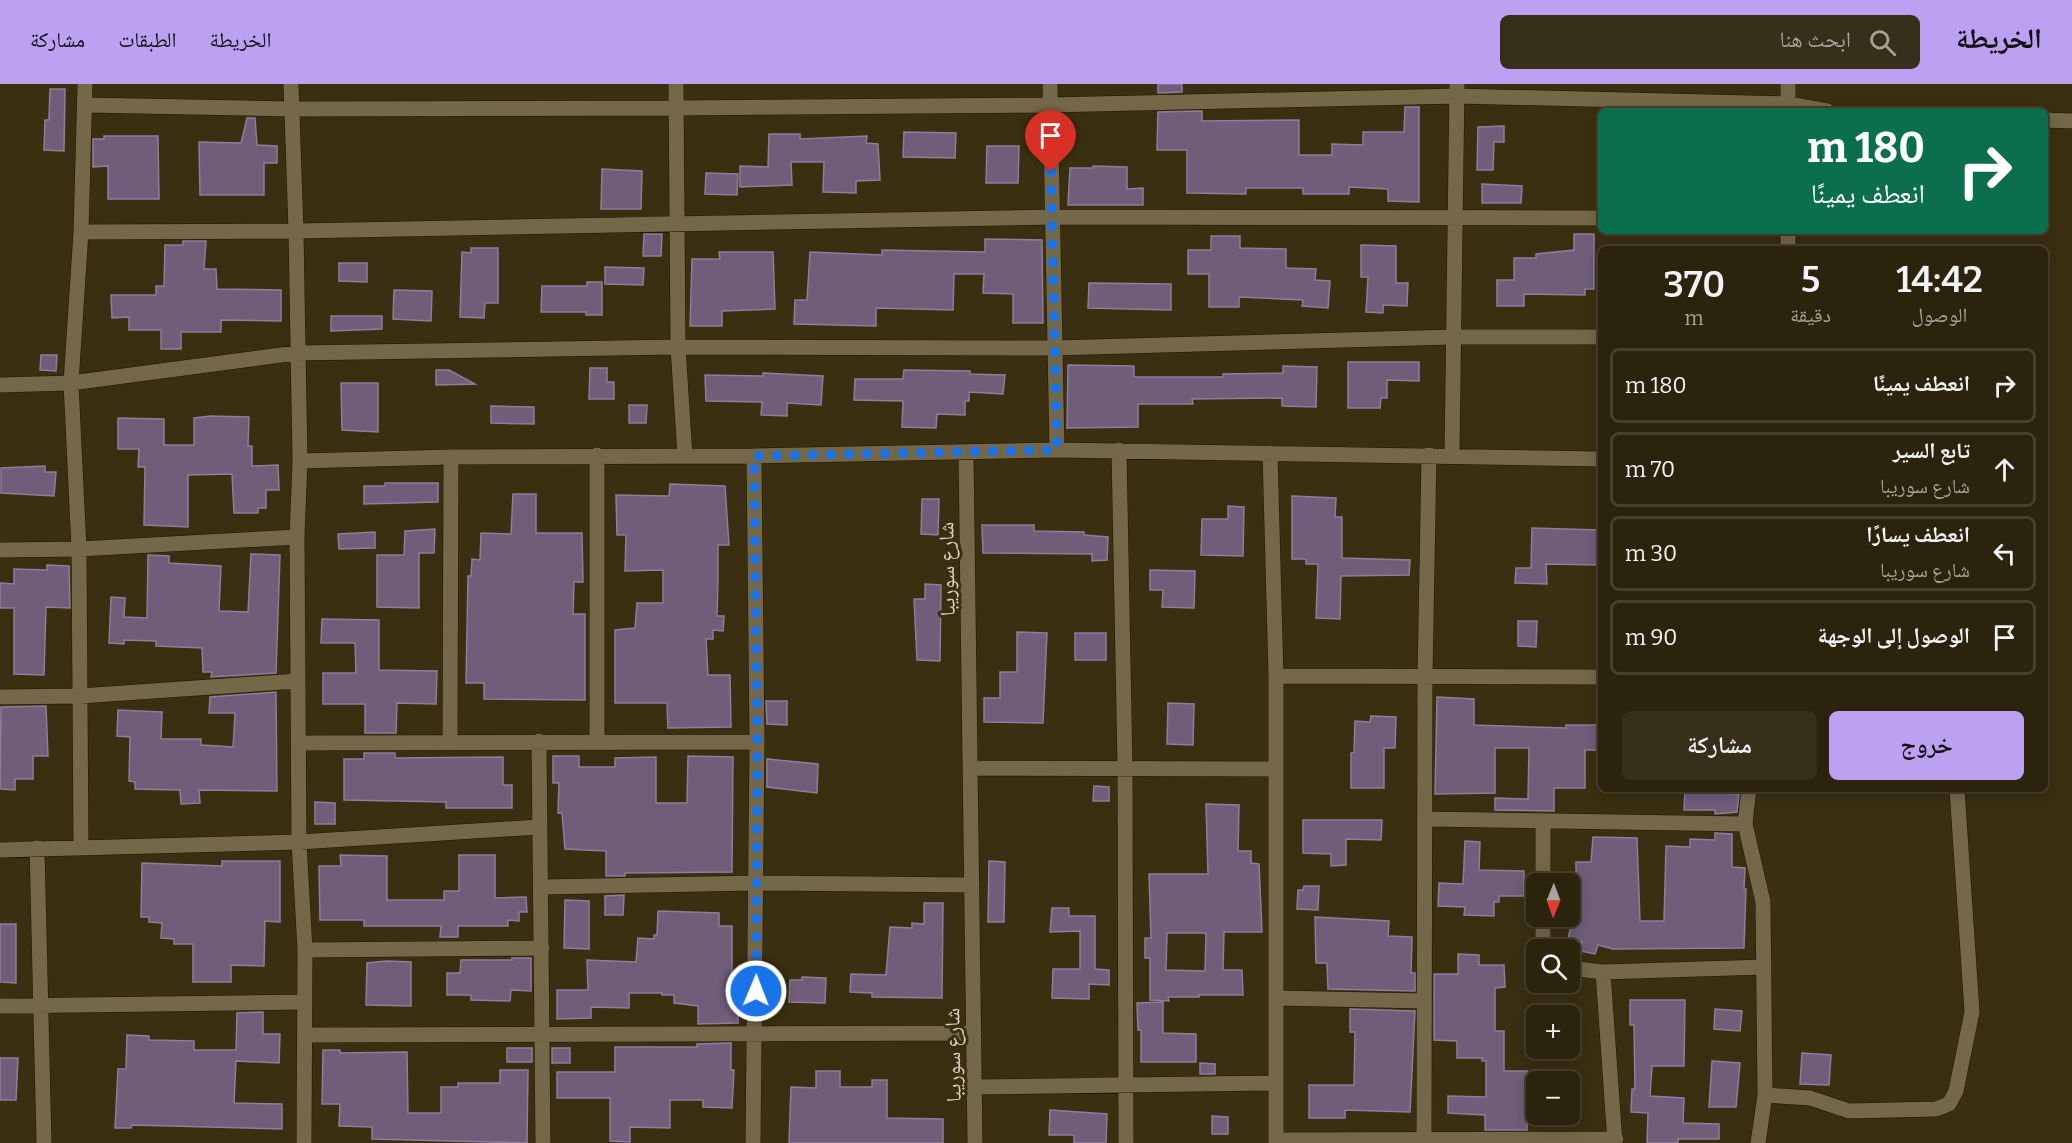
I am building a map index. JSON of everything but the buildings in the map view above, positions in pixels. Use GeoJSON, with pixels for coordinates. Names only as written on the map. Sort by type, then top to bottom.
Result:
{"type":"FeatureCollection","features":[{"type":"Feature","properties":{"kind":"street"},"geometry":{"type":"LineString","coordinates":[[81,847],[79,549],[71,383],[81,232],[85,84]]}},
{"type":"Feature","properties":{"kind":"street"},"geometry":{"type":"LineString","coordinates":[[291,84],[300,461],[297,537],[298,842],[304,950],[304,1143]]}},
{"type":"Feature","properties":{"kind":"street"},"geometry":{"type":"LineString","coordinates":[[676,84],[678,346],[684,456]]}},
{"type":"Feature","properties":{"kind":"street"},"geometry":{"type":"LineString","coordinates":[[1050,84],[1057,450]]}},
{"type":"Feature","properties":{"kind":"street"},"geometry":{"type":"LineString","coordinates":[[85,105],[290,110],[1049,105],[1458,90],[1788,108],[1788,84]]}},
{"type":"Feature","properties":{"kind":"street"},"geometry":{"type":"LineString","coordinates":[[1452,455],[1458,90]]}},
{"type":"Feature","properties":{"kind":"street"},"geometry":{"type":"LineString","coordinates":[[2048,120],[2072,121]]}},
{"type":"Feature","properties":{"kind":"street"},"geometry":{"type":"LineString","coordinates":[[81,232],[296,231],[1052,217],[1598,218]]}},
{"type":"Feature","properties":{"kind":"street"},"geometry":{"type":"LineString","coordinates":[[0,385],[71,383],[296,353],[678,346],[1054,348],[1454,337],[1598,337]]}},
{"type":"Feature","properties":{"kind":"street"},"geometry":{"type":"LineString","coordinates":[[300,461],[451,457],[754,456],[1057,450],[1598,459]]}},
{"type":"Feature","properties":{"kind":"street"},"geometry":{"type":"LineString","coordinates":[[1119,450],[1125,767],[1126,1143]]}},
{"type":"Feature","properties":{"kind":"street","name":"شارع سوريبا"},"geometry":{"type":"LineString","coordinates":[[966,452],[975,1143]]}},
{"type":"Feature","properties":{"kind":"street"},"geometry":{"type":"LineString","coordinates":[[1270,453],[1276,676],[1276,1142],[1424,1139],[1615,1141],[1603,972]]}},
{"type":"Feature","properties":{"kind":"street"},"geometry":{"type":"LineString","coordinates":[[597,455],[597,742]]}},
{"type":"Feature","properties":{"kind":"street"},"geometry":{"type":"LineString","coordinates":[[1424,1139],[1425,677],[1429,455]]}},
{"type":"Feature","properties":{"kind":"street"},"geometry":{"type":"LineString","coordinates":[[753,1143],[757,883],[754,456]]}},
{"type":"Feature","properties":{"kind":"street"},"geometry":{"type":"LineString","coordinates":[[450,741],[451,457]]}},
{"type":"Feature","properties":{"kind":"street"},"geometry":{"type":"LineString","coordinates":[[0,550],[79,549],[297,537]]}},
{"type":"Feature","properties":{"kind":"street"},"geometry":{"type":"LineString","coordinates":[[1276,676],[1598,677]]}},
{"type":"Feature","properties":{"kind":"street"},"geometry":{"type":"LineString","coordinates":[[0,697],[80,696],[298,681]]}},
{"type":"Feature","properties":{"kind":"street"},"geometry":{"type":"LineString","coordinates":[[539,741],[543,1143]]}},
{"type":"Feature","properties":{"kind":"street"},"geometry":{"type":"LineString","coordinates":[[299,743],[757,742]]}},
{"type":"Feature","properties":{"kind":"street"},"geometry":{"type":"LineString","coordinates":[[970,768],[1276,769]]}},
{"type":"Feature","properties":{"kind":"street"},"geometry":{"type":"LineString","coordinates":[[1749,792],[1745,824],[1763,902],[1765,1095],[1758,1143]]}},
{"type":"Feature","properties":{"kind":"street"},"geometry":{"type":"LineString","coordinates":[[1765,1095],[1810,1098],[1849,1111],[1936,1109],[1949,1104],[1956,1091],[1972,1012],[1957,792]]}},
{"type":"Feature","properties":{"kind":"street"},"geometry":{"type":"LineString","coordinates":[[1425,819],[1745,824]]}},
{"type":"Feature","properties":{"kind":"street"},"geometry":{"type":"LineString","coordinates":[[1542,821],[1543,873]]}},
{"type":"Feature","properties":{"kind":"street"},"geometry":{"type":"LineString","coordinates":[[0,850],[298,842],[539,827]]}},
{"type":"Feature","properties":{"kind":"street"},"geometry":{"type":"LineString","coordinates":[[37,848],[44,1143]]}},
{"type":"Feature","properties":{"kind":"street"},"geometry":{"type":"LineString","coordinates":[[542,887],[757,883],[972,885]]}},
{"type":"Feature","properties":{"kind":"street"},"geometry":{"type":"LineString","coordinates":[[304,950],[542,948]]}},
{"type":"Feature","properties":{"kind":"street"},"geometry":{"type":"LineString","coordinates":[[1580,969],[1603,972],[1764,967]]}},
{"type":"Feature","properties":{"kind":"street"},"geometry":{"type":"LineString","coordinates":[[1275,998],[1424,1001]]}},
{"type":"Feature","properties":{"kind":"street"},"geometry":{"type":"LineString","coordinates":[[0,1006],[305,1002]]}},
{"type":"Feature","properties":{"kind":"street"},"geometry":{"type":"LineString","coordinates":[[305,1035],[974,1033]]}},
{"type":"Feature","properties":{"kind":"street"},"geometry":{"type":"LineString","coordinates":[[975,1087],[1275,1083]]}},
{"type":"Feature","properties":{"kind":"route"},"geometry":{"type":"LineString","coordinates":[[756,991],[757,742],[754,456],[1057,450],[1051,172]]}}]}
